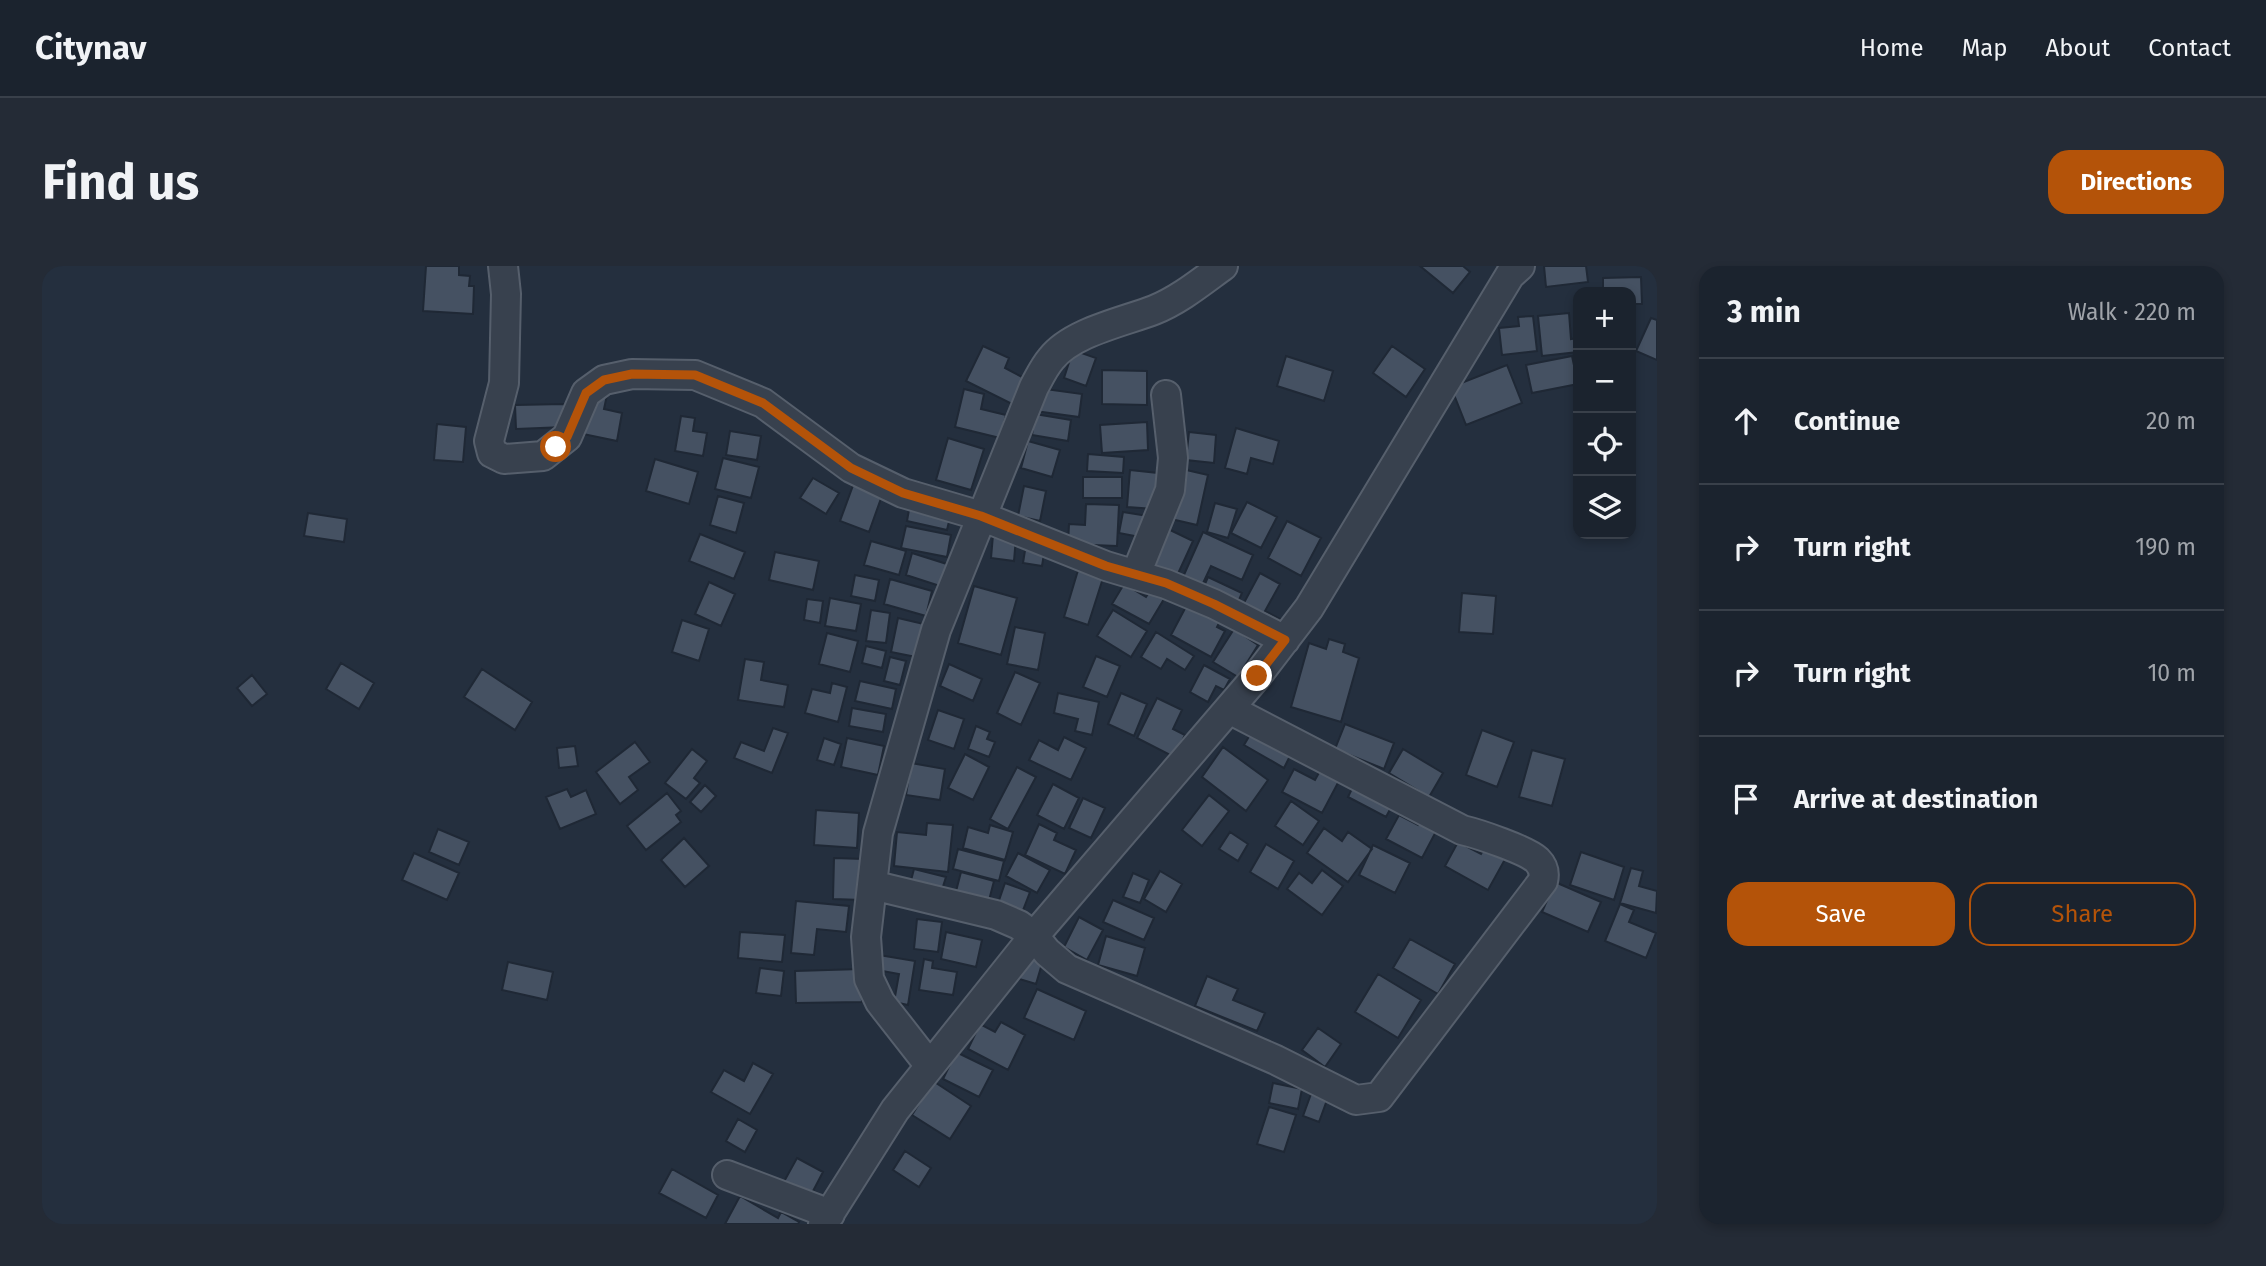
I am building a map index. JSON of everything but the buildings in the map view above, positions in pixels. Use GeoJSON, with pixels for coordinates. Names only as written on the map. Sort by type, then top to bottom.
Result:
{"type":"FeatureCollection","features":[{"type":"Feature","properties":{"kind":"street"},"geometry":{"type":"LineString","coordinates":[[503,266],[506,294],[504,383],[489,441],[492,453],[503,459],[543,456],[556,447],[567,437],[586,393],[604,380],[632,374],[695,375],[763,403],[851,468],[903,493],[981,516],[1106,566],[1166,583],[1285,640]]}},
{"type":"Feature","properties":{"kind":"street"},"geometry":{"type":"LineString","coordinates":[[930,1066],[880,1002],[869,979],[866,937],[878,833],[936,630],[1034,387],[1052,357],[1077,339],[1113,323],[1155,310],[1184,295],[1223,266]]}},
{"type":"Feature","properties":{"kind":"street"},"geometry":{"type":"LineString","coordinates":[[727,1175],[827,1219],[895,1110],[1034,936],[1229,709],[1310,608],[1510,275],[1520,266]]}},
{"type":"Feature","properties":{"kind":"street"},"geometry":{"type":"LineString","coordinates":[[1136,574],[1170,491],[1173,458],[1166,395]]}},
{"type":"Feature","properties":{"kind":"street"},"geometry":{"type":"LineString","coordinates":[[872,885],[996,915],[1019,925],[1034,936],[1047,953],[1067,969],[1276,1060],[1356,1100],[1379,1097],[1545,875],[1536,859],[1489,837],[1462,830],[1229,709]]}},
{"type":"Feature","properties":{"kind":"route"},"geometry":{"type":"LineString","coordinates":[[556,447],[567,437],[586,393],[604,380],[632,374],[695,375],[763,403],[851,468],[903,493],[981,516],[1106,566],[1166,583],[1285,640],[1257,676]]}}]}
